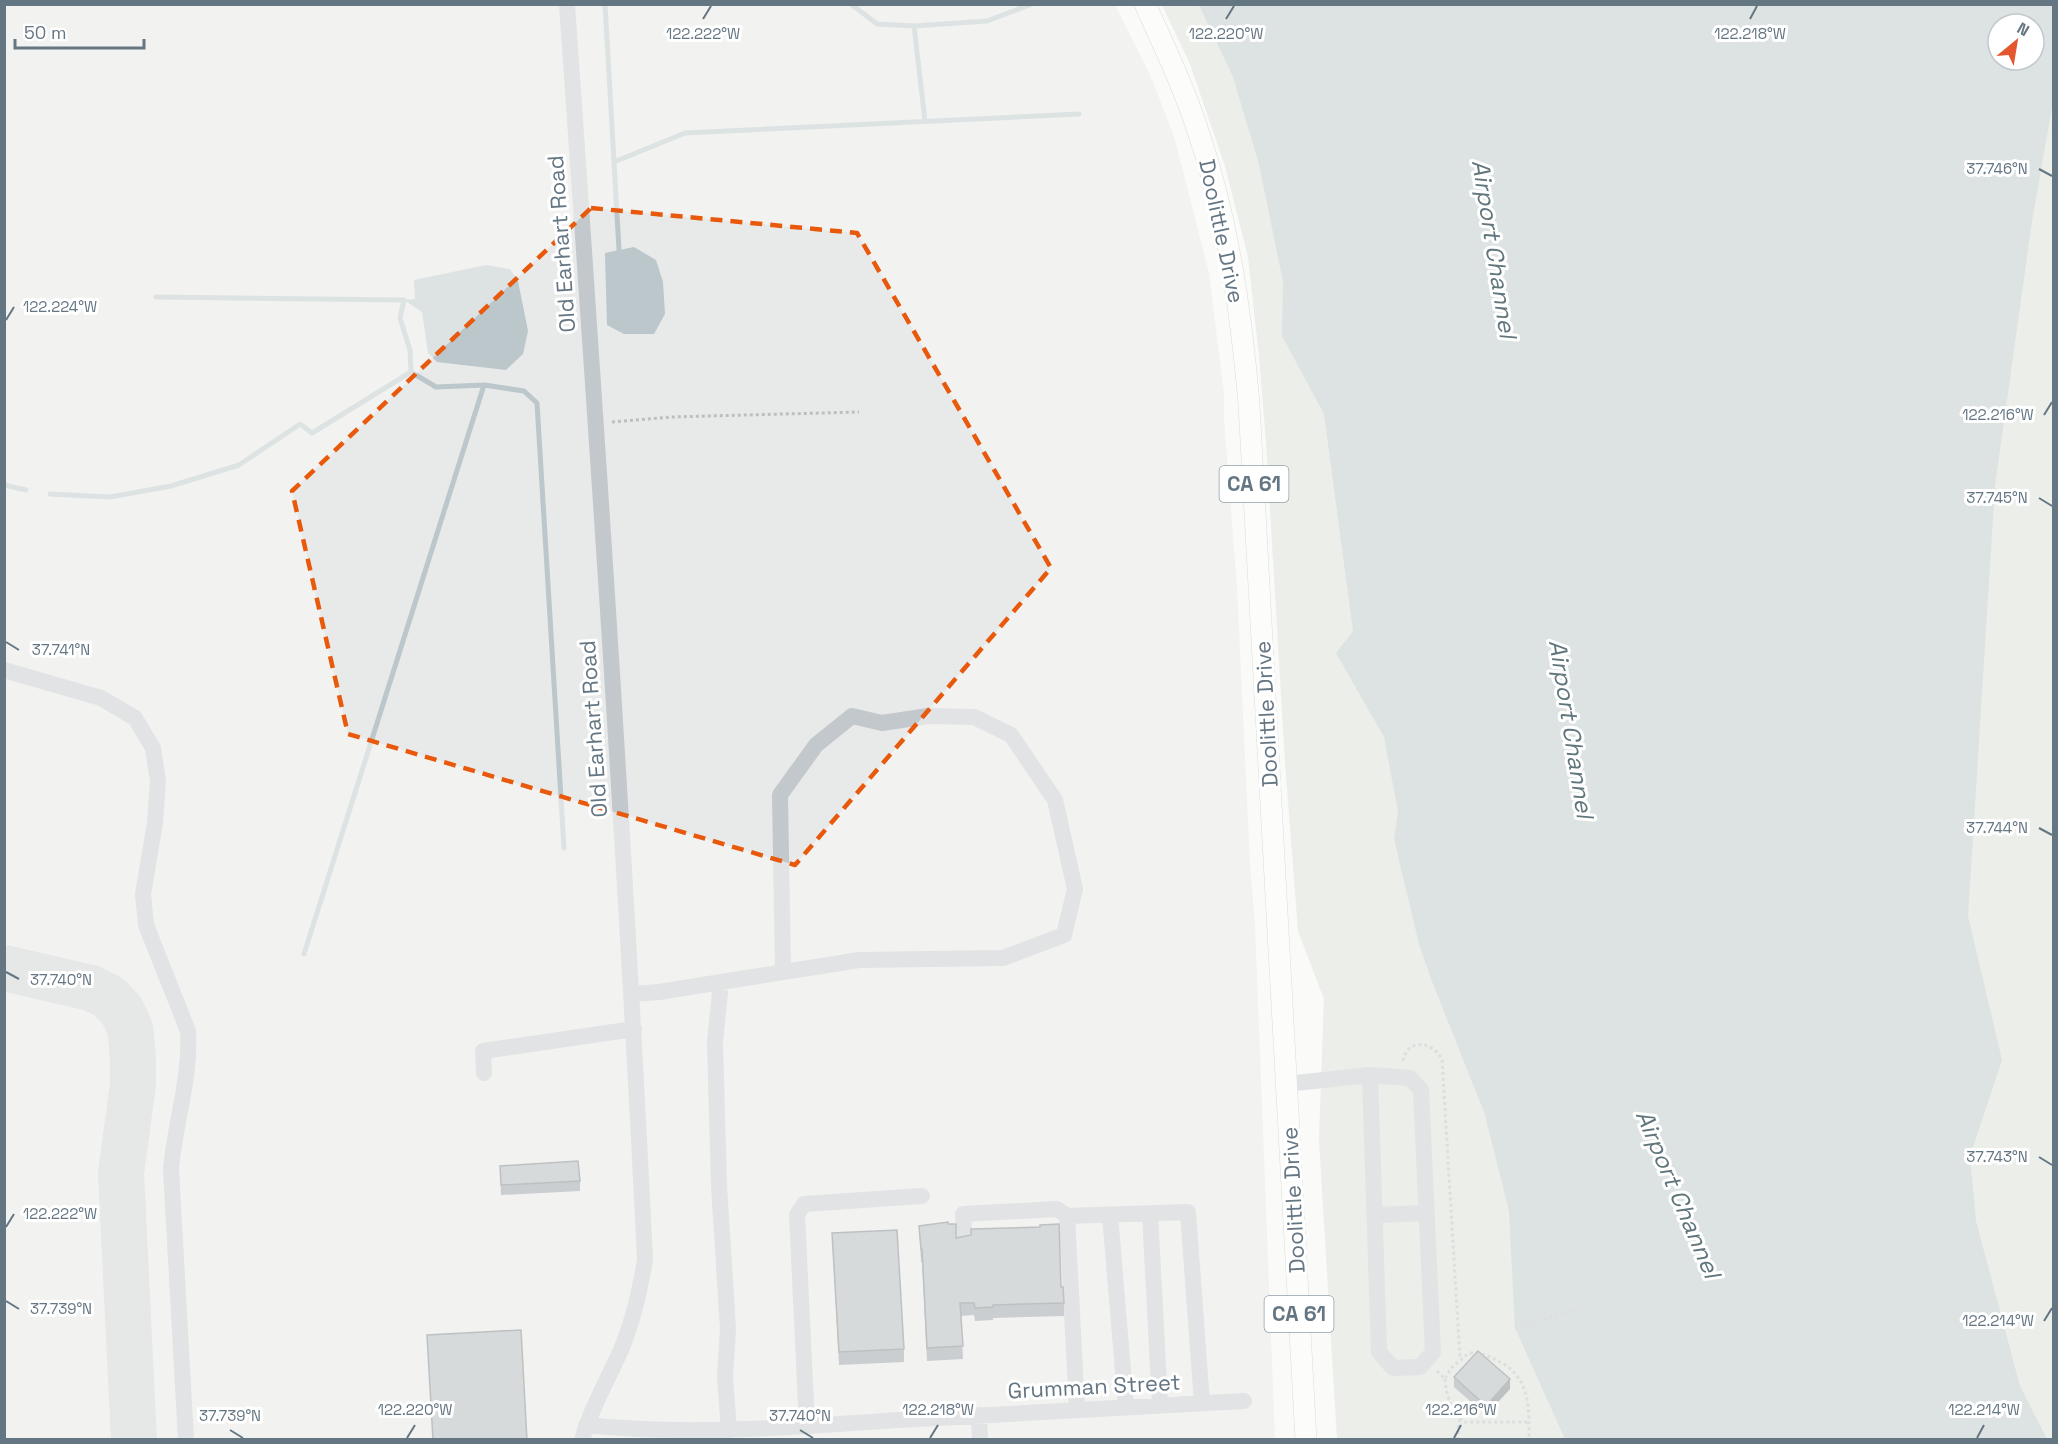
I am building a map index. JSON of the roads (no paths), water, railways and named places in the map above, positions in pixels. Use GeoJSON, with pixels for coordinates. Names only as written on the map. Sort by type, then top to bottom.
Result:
{"type":"FeatureCollection","features":[{"type":"Feature","properties":{"kind":"main road","name":"Doolittle Drive"},"geometry":{"type":"LineString","coordinates":[[1145,4],[1198,131],[1217,197],[1232,264],[1242,331],[1250,404],[1306,1440]]}},
{"type":"Feature","properties":{"kind":"street","name":"Old Earhart Road"},"geometry":{"type":"LineString","coordinates":[[567,4],[597,424],[632,994],[645,1260],[640,1292],[622,1348],[584,1432]]}},
{"type":"Feature","properties":{"kind":"street"},"geometry":{"type":"LineString","coordinates":[[4,670],[101,698],[135,717],[153,748],[158,781],[143,894],[146,926],[188,1031],[189,1045],[189,1060],[171,1169],[186,1440]]}},
{"type":"Feature","properties":{"kind":"street"},"geometry":{"type":"LineString","coordinates":[[632,994],[659,992],[859,960],[1003,958],[1064,935],[1074,889],[1055,800],[1011,735],[974,717],[927,716],[882,723],[852,716],[816,745],[780,795],[783,972]]}},
{"type":"Feature","properties":{"kind":"street"},"geometry":{"type":"LineString","coordinates":[[722,982],[715,1042],[719,1186],[728,1329],[725,1377],[729,1430]]}},
{"type":"Feature","properties":{"kind":"street"},"geometry":{"type":"LineString","coordinates":[[484,1073],[483,1051],[634,1029]]}},
{"type":"Feature","properties":{"kind":"street"},"geometry":{"type":"LineString","coordinates":[[1286,1084],[1370,1076],[1410,1078],[1421,1090],[1434,1353],[1420,1367],[1393,1368],[1379,1352],[1370,1076]]}},
{"type":"Feature","properties":{"kind":"street"},"geometry":{"type":"LineString","coordinates":[[807,1426],[797,1215],[804,1204],[922,1196]]}},
{"type":"Feature","properties":{"kind":"street"},"geometry":{"type":"LineString","coordinates":[[963,1234],[963,1214],[1057,1209],[1067,1215],[1188,1212],[1202,1403]]}},
{"type":"Feature","properties":{"kind":"street"},"geometry":{"type":"LineString","coordinates":[[1375,1215],[1427,1213]]}},
{"type":"Feature","properties":{"kind":"street"},"geometry":{"type":"LineString","coordinates":[[1150,1214],[1160,1404]]}},
{"type":"Feature","properties":{"kind":"street"},"geometry":{"type":"LineString","coordinates":[[1067,1215],[1077,1409]]}},
{"type":"Feature","properties":{"kind":"street"},"geometry":{"type":"LineString","coordinates":[[1110,1215],[1126,1407]]}},
{"type":"Feature","properties":{"kind":"street","name":"Grumman Street"},"geometry":{"type":"LineString","coordinates":[[584,1432],[612,1428],[729,1430],[761,1435],[807,1426],[1160,1404],[1244,1401]]}},
{"type":"Feature","properties":{"kind":"street"},"geometry":{"type":"LineString","coordinates":[[979,1415],[980,1440]]}},
{"type":"Feature","properties":{"kind":"water","name":"Airport Channel"},"geometry":{"type":"Polygon","coordinates":[[[1199,5],[2053,5],[2053,102],[2032,221],[1995,486],[1968,916],[2002,1060],[1970,1156],[1976,1221],[2020,1386],[2047,1439],[1565,1439],[1515,1328],[1509,1211],[1484,1112],[1419,944],[1394,839],[1398,812],[1384,737],[1336,653],[1353,631],[1324,414],[1282,336],[1283,282],[1259,164],[1233,77],[1199,5]]]}},
{"type":"Feature","properties":{"kind":"water"},"geometry":{"type":"Polygon","coordinates":[[[634,247],[656,260],[663,282],[665,314],[654,334],[624,334],[607,325],[605,253],[634,247]]]}},
{"type":"Feature","properties":{"kind":"water"},"geometry":{"type":"Polygon","coordinates":[[[486,265],[510,269],[518,281],[528,331],[523,354],[506,370],[437,362],[428,353],[422,312],[404,300],[415,299],[414,280],[486,265]]]}},
{"type":"Feature","properties":{"kind":"waterway"},"geometry":{"type":"LineString","coordinates":[[605,4],[619,250]]}},
{"type":"Feature","properties":{"kind":"waterway"},"geometry":{"type":"LineString","coordinates":[[851,4],[877,24],[914,26],[987,21],[1032,4]]}},
{"type":"Feature","properties":{"kind":"waterway"},"geometry":{"type":"LineString","coordinates":[[914,26],[925,121]]}},
{"type":"Feature","properties":{"kind":"waterway"},"geometry":{"type":"LineString","coordinates":[[614,162],[685,133],[1079,114]]}},
{"type":"Feature","properties":{"kind":"waterway"},"geometry":{"type":"LineString","coordinates":[[50,494],[110,497],[171,486],[239,465],[300,424],[312,433],[411,372],[410,350],[400,318],[404,300],[156,297]]}},
{"type":"Feature","properties":{"kind":"waterway"},"geometry":{"type":"LineString","coordinates":[[304,954],[484,385],[436,387],[411,372]]}},
{"type":"Feature","properties":{"kind":"waterway"},"geometry":{"type":"LineString","coordinates":[[484,385],[524,391],[537,403],[564,848]]}},
{"type":"Feature","properties":{"kind":"waterway"},"geometry":{"type":"LineString","coordinates":[[4,485],[26,490]]}}]}
